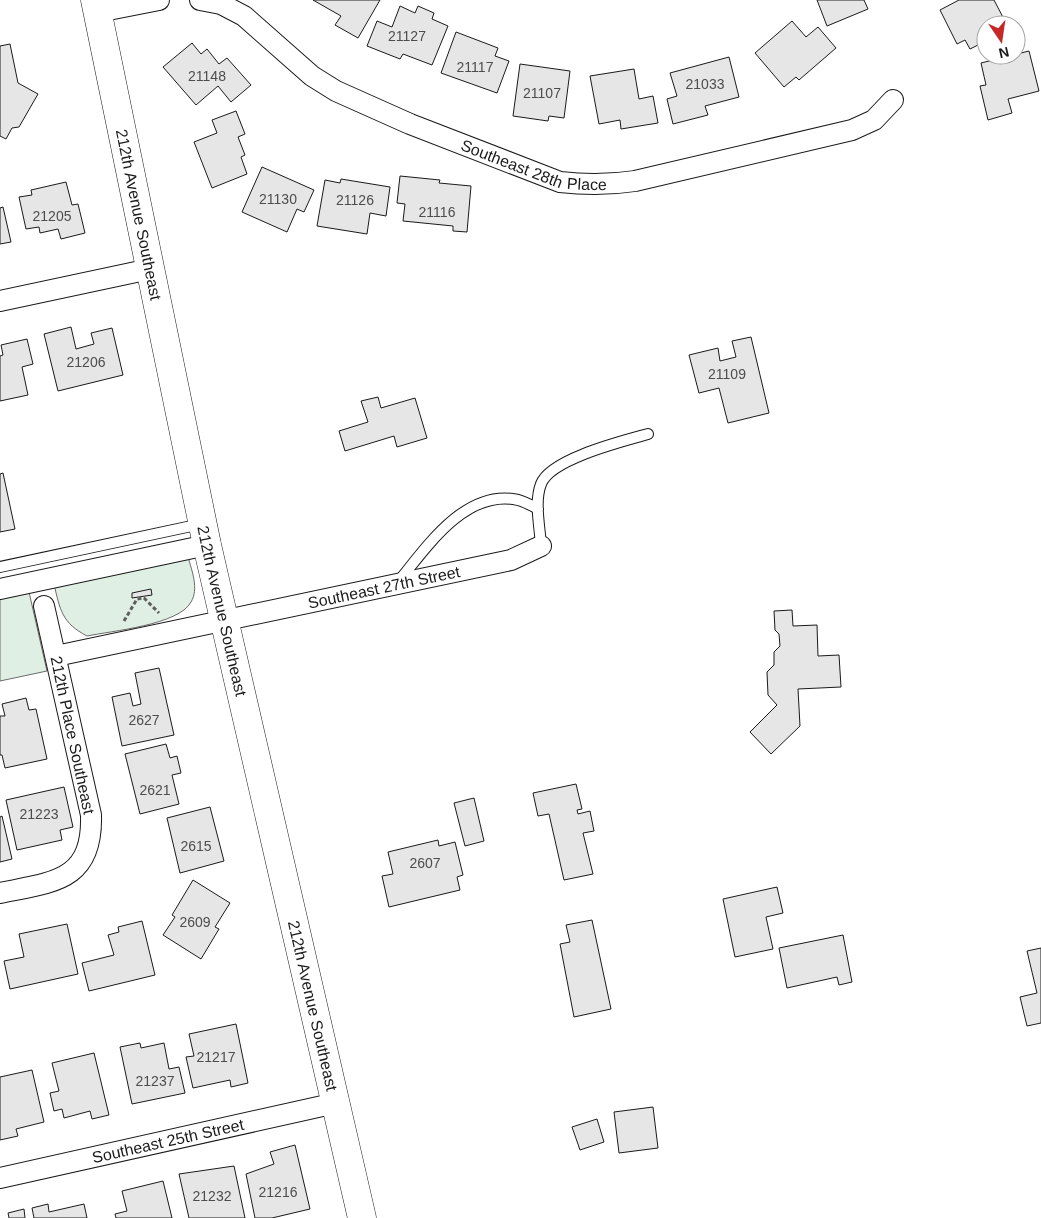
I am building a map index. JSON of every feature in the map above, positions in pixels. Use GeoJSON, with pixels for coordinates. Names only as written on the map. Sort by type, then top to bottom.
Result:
{"type":"FeatureCollection","features":[{"type":"Feature","properties":{"kind":"street"},"geometry":{"type":"LineString","coordinates":[[97,6],[159,0]]}},
{"type":"Feature","properties":{"kind":"street","name":"Southeast 28th Place"},"geometry":{"type":"LineString","coordinates":[[200,0],[221,4],[244,16],[312,76],[336,91],[410,124],[551,178],[580,185],[607,186],[635,181],[852,130],[874,120],[893,100]]}},
{"type":"Feature","properties":{"kind":"street","name":"212th Avenue Southeast"},"geometry":{"type":"LineString","coordinates":[[97,6],[204,534],[362,1218]]}},
{"type":"Feature","properties":{"kind":"street"},"geometry":{"type":"LineString","coordinates":[[0,301],[150,269]]}},
{"type":"Feature","properties":{"kind":"street"},"geometry":{"type":"LineString","coordinates":[[0,589],[204,534]]}},
{"type":"Feature","properties":{"kind":"street","name":"Southeast 27th Street"},"geometry":{"type":"LineString","coordinates":[[56,656],[511,560],[541,546]]}},
{"type":"Feature","properties":{"kind":"street","name":"212th Place Southeast"},"geometry":{"type":"LineString","coordinates":[[0,893],[54,881],[81,864],[89,849],[92,835],[91,815],[44,606]]}},
{"type":"Feature","properties":{"kind":"street","name":"Southeast 25th Street"},"geometry":{"type":"LineString","coordinates":[[0,1178],[336,1103]]}},
{"type":"Feature","properties":{"kind":"lane"},"geometry":{"type":"LineString","coordinates":[[541,546],[538,508],[539,492],[547,474],[588,452],[648,434]]}},
{"type":"Feature","properties":{"kind":"lane"},"geometry":{"type":"LineString","coordinates":[[397,584],[451,522],[486,500],[514,498],[538,508]]}},
{"type":"Feature","properties":{"kind":"lane"},"geometry":{"type":"LineString","coordinates":[[0,567],[204,534]]}},
{"type":"Feature","properties":{"kind":"path"},"geometry":{"type":"LineString","coordinates":[[120,629],[129,609],[137,599],[144,598],[165,620]]}},
{"type":"Feature","properties":{"kind":"green space"},"geometry":{"type":"Polygon","coordinates":[[[188,557],[195,586],[193,597],[184,610],[173,616],[144,626],[87,636],[72,626],[63,615],[54,584],[188,557]]]}},
{"type":"Feature","properties":{"kind":"green space"},"geometry":{"type":"Polygon","coordinates":[[[29,592],[47,671],[0,681],[0,598],[29,592]]]}},
{"type":"Feature","properties":{"kind":"building"},"geometry":{"type":"Polygon","coordinates":[[[313,0],[380,0],[358,38],[335,25],[341,16],[313,0]]]}},
{"type":"Feature","properties":{"kind":"building"},"geometry":{"type":"Polygon","coordinates":[[[817,0],[864,0],[868,9],[827,26],[817,0]]]}},
{"type":"Feature","properties":{"kind":"building"},"geometry":{"type":"Polygon","coordinates":[[[959,0],[994,0],[1002,15],[976,15],[976,46],[970,49],[965,40],[957,44],[940,10],[959,0]]]}},
{"type":"Feature","properties":{"kind":"building"},"geometry":{"type":"Polygon","coordinates":[[[400,6],[415,13],[418,6],[434,13],[432,19],[448,26],[432,65],[403,54],[400,59],[367,46],[377,21],[392,27],[400,6]]]}},
{"type":"Feature","properties":{"kind":"building"},"geometry":{"type":"Polygon","coordinates":[[[792,21],[806,37],[818,27],[836,48],[799,80],[796,77],[784,87],[755,53],[792,21]]]}},
{"type":"Feature","properties":{"kind":"building"},"geometry":{"type":"Polygon","coordinates":[[[456,32],[498,48],[495,56],[509,61],[497,93],[441,73],[456,32]]]}},
{"type":"Feature","properties":{"kind":"building"},"geometry":{"type":"Polygon","coordinates":[[[192,43],[201,54],[207,49],[219,64],[227,58],[251,85],[231,102],[218,86],[196,105],[163,67],[192,43]]]}},
{"type":"Feature","properties":{"kind":"building"},"geometry":{"type":"Polygon","coordinates":[[[10,44],[18,83],[38,94],[19,127],[12,128],[6,139],[0,136],[0,46],[10,44]]]}},
{"type":"Feature","properties":{"kind":"building"},"geometry":{"type":"Polygon","coordinates":[[[1029,51],[1039,91],[1008,99],[1012,113],[988,120],[980,86],[986,85],[981,65],[1026,65],[1026,52],[1029,51]]]}},
{"type":"Feature","properties":{"kind":"building"},"geometry":{"type":"Polygon","coordinates":[[[729,57],[739,97],[705,106],[708,115],[673,124],[667,99],[677,96],[670,73],[729,57]]]}},
{"type":"Feature","properties":{"kind":"building"},"geometry":{"type":"Polygon","coordinates":[[[520,64],[570,71],[564,118],[549,116],[548,121],[513,116],[520,64]]]}},
{"type":"Feature","properties":{"kind":"building"},"geometry":{"type":"Polygon","coordinates":[[[634,69],[639,99],[653,96],[658,123],[621,129],[620,120],[599,124],[590,76],[634,69]]]}},
{"type":"Feature","properties":{"kind":"building"},"geometry":{"type":"Polygon","coordinates":[[[236,111],[245,134],[238,137],[245,155],[241,157],[247,174],[212,188],[194,142],[217,133],[212,120],[236,111]]]}},
{"type":"Feature","properties":{"kind":"building"},"geometry":{"type":"Polygon","coordinates":[[[262,167],[314,190],[304,212],[297,209],[287,232],[242,212],[262,167]]]}},
{"type":"Feature","properties":{"kind":"building"},"geometry":{"type":"Polygon","coordinates":[[[400,176],[440,180],[439,183],[471,186],[467,232],[453,231],[453,226],[403,221],[405,204],[397,203],[400,176]]]}},
{"type":"Feature","properties":{"kind":"building"},"geometry":{"type":"Polygon","coordinates":[[[341,179],[390,187],[386,216],[370,213],[367,234],[317,226],[325,180],[340,183],[341,179]]]}},
{"type":"Feature","properties":{"kind":"building"},"geometry":{"type":"Polygon","coordinates":[[[66,182],[72,205],[78,204],[85,233],[61,239],[58,229],[40,233],[39,227],[26,229],[19,197],[32,195],[31,190],[66,182]]]}},
{"type":"Feature","properties":{"kind":"building"},"geometry":{"type":"Polygon","coordinates":[[[3,207],[11,242],[0,244],[0,208],[3,207]]]}},
{"type":"Feature","properties":{"kind":"building"},"geometry":{"type":"Polygon","coordinates":[[[71,327],[76,349],[94,344],[91,333],[112,328],[123,375],[58,391],[44,334],[71,327]]]}},
{"type":"Feature","properties":{"kind":"building"},"geometry":{"type":"Polygon","coordinates":[[[751,337],[769,413],[728,423],[719,388],[699,393],[689,355],[718,348],[720,361],[736,357],[732,341],[751,337]]]}},
{"type":"Feature","properties":{"kind":"building"},"geometry":{"type":"Polygon","coordinates":[[[27,339],[33,364],[22,367],[28,395],[0,401],[0,356],[3,355],[1,345],[27,339]]]}},
{"type":"Feature","properties":{"kind":"building"},"geometry":{"type":"Polygon","coordinates":[[[378,397],[381,408],[415,398],[427,438],[397,447],[394,436],[345,451],[339,431],[368,422],[361,401],[378,397]]]}},
{"type":"Feature","properties":{"kind":"building"},"geometry":{"type":"Polygon","coordinates":[[[3,473],[15,529],[0,532],[0,474],[3,473]]]}},
{"type":"Feature","properties":{"kind":"building"},"geometry":{"type":"Polygon","coordinates":[[[151,589],[152,595],[132,598],[132,593],[151,589]]]}},
{"type":"Feature","properties":{"kind":"building"},"geometry":{"type":"Polygon","coordinates":[[[792,610],[793,626],[817,625],[818,656],[839,655],[841,687],[798,689],[800,726],[771,754],[750,732],[777,705],[768,695],[767,672],[774,665],[774,652],[780,646],[779,634],[775,630],[774,611],[792,610]]]}},
{"type":"Feature","properties":{"kind":"building"},"geometry":{"type":"Polygon","coordinates":[[[159,668],[174,735],[122,746],[112,697],[130,693],[133,706],[141,704],[135,673],[159,668]]]}},
{"type":"Feature","properties":{"kind":"building"},"geometry":{"type":"Polygon","coordinates":[[[26,698],[29,710],[36,709],[47,759],[5,768],[2,755],[0,755],[0,716],[5,716],[2,704],[26,698]]]}},
{"type":"Feature","properties":{"kind":"building"},"geometry":{"type":"Polygon","coordinates":[[[166,744],[170,758],[177,756],[181,773],[172,775],[179,804],[140,814],[125,754],[166,744]]]}},
{"type":"Feature","properties":{"kind":"building"},"geometry":{"type":"Polygon","coordinates":[[[576,784],[582,809],[577,810],[578,814],[590,811],[594,831],[583,833],[593,874],[564,880],[549,814],[538,816],[533,793],[576,784]]]}},
{"type":"Feature","properties":{"kind":"building"},"geometry":{"type":"Polygon","coordinates":[[[64,787],[73,827],[60,830],[62,840],[17,850],[6,800],[64,787]]]}},
{"type":"Feature","properties":{"kind":"building"},"geometry":{"type":"Polygon","coordinates":[[[474,798],[484,841],[465,846],[454,803],[474,798]]]}},
{"type":"Feature","properties":{"kind":"building"},"geometry":{"type":"Polygon","coordinates":[[[210,807],[224,861],[180,873],[167,818],[210,807]]]}},
{"type":"Feature","properties":{"kind":"building"},"geometry":{"type":"Polygon","coordinates":[[[2,816],[12,859],[0,862],[0,817],[2,816]]]}},
{"type":"Feature","properties":{"kind":"building"},"geometry":{"type":"Polygon","coordinates":[[[438,840],[439,846],[455,842],[463,875],[457,877],[460,890],[389,907],[382,876],[393,874],[388,852],[438,840]]]}},
{"type":"Feature","properties":{"kind":"building"},"geometry":{"type":"Polygon","coordinates":[[[193,880],[230,903],[215,927],[219,929],[201,959],[163,935],[175,917],[172,915],[193,880]]]}},
{"type":"Feature","properties":{"kind":"building"},"geometry":{"type":"Polygon","coordinates":[[[777,887],[783,913],[766,917],[773,949],[735,957],[723,899],[777,887]]]}},
{"type":"Feature","properties":{"kind":"building"},"geometry":{"type":"Polygon","coordinates":[[[592,920],[611,1009],[574,1017],[560,944],[570,942],[566,925],[592,920]]]}},
{"type":"Feature","properties":{"kind":"building"},"geometry":{"type":"Polygon","coordinates":[[[142,921],[155,975],[89,991],[82,963],[114,955],[108,935],[119,932],[118,927],[142,921]]]}},
{"type":"Feature","properties":{"kind":"building"},"geometry":{"type":"Polygon","coordinates":[[[67,924],[78,974],[10,989],[4,961],[24,957],[19,934],[67,924]]]}},
{"type":"Feature","properties":{"kind":"building"},"geometry":{"type":"Polygon","coordinates":[[[843,935],[852,982],[839,985],[837,977],[787,988],[779,948],[843,935]]]}},
{"type":"Feature","properties":{"kind":"building"},"geometry":{"type":"Polygon","coordinates":[[[1041,948],[1041,1023],[1027,1026],[1020,997],[1037,993],[1027,951],[1041,948]]]}},
{"type":"Feature","properties":{"kind":"building"},"geometry":{"type":"Polygon","coordinates":[[[236,1024],[248,1083],[231,1087],[230,1080],[193,1088],[186,1057],[194,1056],[189,1034],[236,1024]]]}},
{"type":"Feature","properties":{"kind":"building"},"geometry":{"type":"Polygon","coordinates":[[[140,1043],[141,1048],[164,1043],[169,1069],[179,1067],[185,1093],[132,1104],[120,1047],[140,1043]]]}},
{"type":"Feature","properties":{"kind":"building"},"geometry":{"type":"Polygon","coordinates":[[[94,1053],[109,1115],[92,1119],[90,1111],[64,1118],[62,1109],[54,1111],[50,1093],[59,1091],[52,1063],[94,1053]]]}},
{"type":"Feature","properties":{"kind":"building"},"geometry":{"type":"Polygon","coordinates":[[[32,1070],[44,1122],[16,1129],[18,1136],[0,1140],[0,1077],[32,1070]]]}},
{"type":"Feature","properties":{"kind":"building"},"geometry":{"type":"Polygon","coordinates":[[[653,1107],[658,1148],[619,1153],[614,1112],[653,1107]]]}},
{"type":"Feature","properties":{"kind":"building"},"geometry":{"type":"Polygon","coordinates":[[[597,1119],[604,1142],[580,1150],[572,1127],[597,1119]]]}},
{"type":"Feature","properties":{"kind":"building"},"geometry":{"type":"Polygon","coordinates":[[[295,1145],[310,1209],[272,1218],[255,1218],[246,1174],[274,1164],[270,1152],[295,1145]]]}},
{"type":"Feature","properties":{"kind":"building"},"geometry":{"type":"Polygon","coordinates":[[[234,1166],[245,1218],[189,1218],[179,1174],[234,1166]]]}},
{"type":"Feature","properties":{"kind":"building"},"geometry":{"type":"Polygon","coordinates":[[[163,1181],[172,1218],[116,1218],[115,1214],[127,1211],[122,1191],[163,1181]]]}},
{"type":"Feature","properties":{"kind":"building"},"geometry":{"type":"Polygon","coordinates":[[[48,1204],[49,1212],[84,1204],[87,1218],[34,1218],[32,1208],[48,1204]]]}},
{"type":"Feature","properties":{"kind":"building"},"geometry":{"type":"Polygon","coordinates":[[[24,1209],[25,1218],[9,1218],[8,1213],[24,1209]]]}}]}
